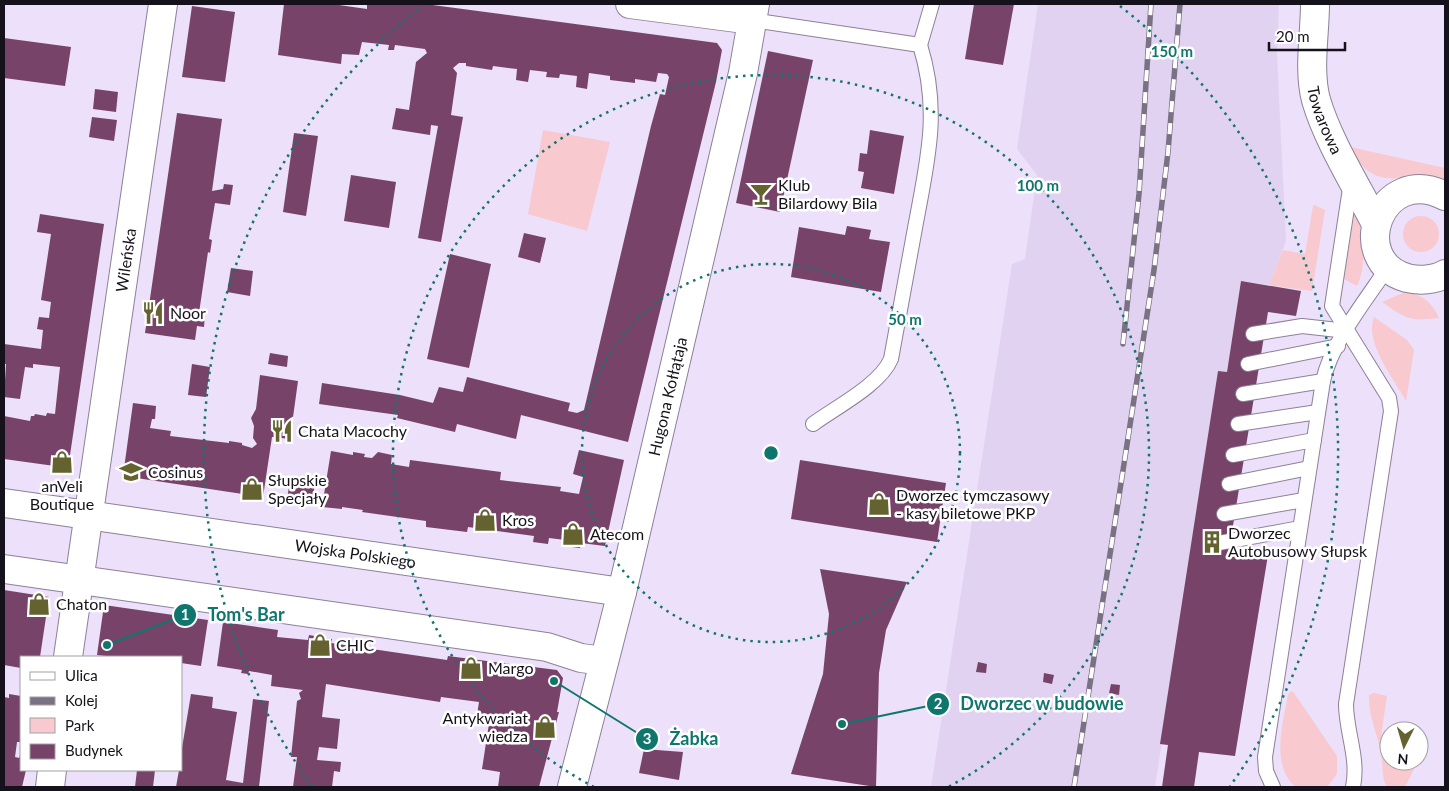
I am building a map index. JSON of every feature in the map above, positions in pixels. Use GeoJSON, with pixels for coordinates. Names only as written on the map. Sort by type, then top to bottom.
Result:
{"type":"FeatureCollection","features":[{"type":"Feature","properties":{"kind":"street","name":"Wileńska"},"geometry":{"type":"LineString","coordinates":[[89,515],[163,4]]}},
{"type":"Feature","properties":{"kind":"street"},"geometry":{"type":"LineString","coordinates":[[630,4],[753,12]]}},
{"type":"Feature","properties":{"kind":"street","name":"Towarowa"},"geometry":{"type":"LineString","coordinates":[[1315,4],[1314,75],[1316,98],[1324,120],[1376,224]]}},
{"type":"Feature","properties":{"kind":"street","name":"Hugona Kołłątaja"},"geometry":{"type":"LineString","coordinates":[[572,787],[622,592],[743,72],[753,12]]}},
{"type":"Feature","properties":{"kind":"street"},"geometry":{"type":"LineString","coordinates":[[1445,196],[1418,189],[1399,194],[1387,204],[1376,224],[1376,247],[1388,267],[1396,273],[1412,278],[1428,279],[1445,274]]}},
{"type":"Feature","properties":{"kind":"street","name":"Wojska Polskiego"},"geometry":{"type":"LineString","coordinates":[[4,503],[622,592]]}},
{"type":"Feature","properties":{"kind":"street"},"geometry":{"type":"LineString","coordinates":[[68,656],[89,515]]}},
{"type":"Feature","properties":{"kind":"street"},"geometry":{"type":"LineString","coordinates":[[4,569],[547,647],[581,658],[604,662]]}},
{"type":"Feature","properties":{"kind":"street"},"geometry":{"type":"LineString","coordinates":[[50,787],[52,771]]}},
{"type":"Feature","properties":{"kind":"lane"},"geometry":{"type":"LineString","coordinates":[[813,424],[878,378],[887,368],[891,359],[932,129],[931,101],[920,45],[932,4]]}},
{"type":"Feature","properties":{"kind":"lane"},"geometry":{"type":"LineString","coordinates":[[753,12],[920,45]]}},
{"type":"Feature","properties":{"kind":"lane"},"geometry":{"type":"LineString","coordinates":[[1352,176],[1332,306],[1346,331],[1363,353],[1389,398],[1391,411],[1346,704],[1347,720],[1356,759],[1353,787]]}},
{"type":"Feature","properties":{"kind":"lane"},"geometry":{"type":"LineString","coordinates":[[1273,787],[1266,770],[1265,757],[1323,381],[1326,369],[1346,331],[1388,267]]}},
{"type":"Feature","properties":{"kind":"lane"},"geometry":{"type":"LineString","coordinates":[[1253,334],[1302,326],[1346,331]]}},
{"type":"Feature","properties":{"kind":"lane"},"geometry":{"type":"LineString","coordinates":[[1248,364],[1338,346]]}},
{"type":"Feature","properties":{"kind":"lane"},"geometry":{"type":"LineString","coordinates":[[1243,394],[1323,381]]}},
{"type":"Feature","properties":{"kind":"lane"},"geometry":{"type":"LineString","coordinates":[[1238,424],[1318,412]]}},
{"type":"Feature","properties":{"kind":"lane"},"geometry":{"type":"LineString","coordinates":[[1233,455],[1314,440]]}},
{"type":"Feature","properties":{"kind":"lane"},"geometry":{"type":"LineString","coordinates":[[1228,484],[1309,468]]}},
{"type":"Feature","properties":{"kind":"lane"},"geometry":{"type":"LineString","coordinates":[[1224,514],[1304,500]]}},
{"type":"Feature","properties":{"kind":"lane"},"geometry":{"type":"LineString","coordinates":[[1219,543],[1300,528]]}},
{"type":"Feature","properties":{"kind":"shaded area"},"geometry":{"type":"Polygon","coordinates":[[[1038,4],[1279,4],[1277,55],[1286,241],[1269,285],[1241,281],[1227,372],[1218,371],[1155,787],[931,787],[1012,264],[1025,259],[1037,175],[1017,149],[1038,4]]]}},
{"type":"Feature","properties":{"kind":"green space"},"geometry":{"type":"Polygon","coordinates":[[[543,130],[610,142],[587,231],[528,214],[543,130]]]}},
{"type":"Feature","properties":{"kind":"green space"},"geometry":{"type":"Polygon","coordinates":[[[1350,147],[1445,168],[1445,182],[1430,178],[1381,177],[1370,173],[1360,163],[1350,147]]]}},
{"type":"Feature","properties":{"kind":"green space"},"geometry":{"type":"Polygon","coordinates":[[[1315,205],[1325,210],[1312,291],[1269,285],[1283,250],[1305,254],[1313,206],[1315,205]]]}},
{"type":"Feature","properties":{"kind":"green space"},"geometry":{"type":"Polygon","coordinates":[[[1354,215],[1361,230],[1364,249],[1362,269],[1357,286],[1344,279],[1354,215]]]}},
{"type":"Feature","properties":{"kind":"green space"},"geometry":{"type":"Polygon","coordinates":[[[1421,216],[1428,217],[1434,221],[1438,227],[1438,241],[1434,247],[1428,251],[1421,252],[1414,251],[1408,247],[1404,241],[1403,234],[1404,227],[1408,221],[1414,217],[1421,216]]]}},
{"type":"Feature","properties":{"kind":"green space"},"geometry":{"type":"Polygon","coordinates":[[[1405,292],[1421,297],[1430,303],[1439,318],[1408,318],[1382,302],[1405,292]]]}},
{"type":"Feature","properties":{"kind":"green space"},"geometry":{"type":"Polygon","coordinates":[[[1374,317],[1407,340],[1414,350],[1406,401],[1377,349],[1373,338],[1372,327],[1374,317]]]}},
{"type":"Feature","properties":{"kind":"green space"},"geometry":{"type":"Polygon","coordinates":[[[1291,691],[1337,756],[1337,774],[1327,787],[1296,787],[1288,778],[1283,768],[1280,744],[1281,731],[1288,695],[1291,691]]]}},
{"type":"Feature","properties":{"kind":"green space"},"geometry":{"type":"Polygon","coordinates":[[[1374,693],[1387,696],[1383,721],[1379,721],[1379,746],[1372,720],[1369,695],[1374,693]]]}},
{"type":"Feature","properties":{"kind":"green space"},"geometry":{"type":"Polygon","coordinates":[[[1383,771],[1413,771],[1405,787],[1387,787],[1383,771]]]}},
{"type":"Feature","properties":{"kind":"building"},"geometry":{"type":"Polygon","coordinates":[[[284,4],[332,4],[367,9],[367,4],[425,4],[717,43],[722,50],[716,82],[628,442],[521,415],[516,439],[457,424],[455,432],[397,418],[398,415],[319,404],[322,383],[400,395],[433,403],[439,387],[463,392],[467,377],[570,403],[568,411],[577,413],[584,410],[651,126],[660,94],[665,95],[669,77],[667,74],[658,73],[656,82],[635,79],[635,83],[610,80],[610,76],[589,73],[587,89],[576,87],[577,76],[560,74],[559,78],[546,77],[547,72],[530,70],[528,82],[516,80],[517,69],[493,66],[492,70],[459,63],[453,68],[457,73],[451,115],[463,117],[441,242],[418,238],[438,126],[431,125],[430,135],[392,129],[396,108],[409,110],[416,62],[427,53],[425,49],[395,45],[394,50],[388,50],[389,45],[362,42],[359,55],[342,54],[341,64],[278,55],[284,4]]]}},
{"type":"Feature","properties":{"kind":"building"},"geometry":{"type":"Polygon","coordinates":[[[974,4],[1014,4],[1003,65],[965,59],[974,4]]]}},
{"type":"Feature","properties":{"kind":"building"},"geometry":{"type":"Polygon","coordinates":[[[192,6],[235,12],[225,82],[182,77],[192,6]]]}},
{"type":"Feature","properties":{"kind":"building"},"geometry":{"type":"Polygon","coordinates":[[[4,38],[71,47],[65,86],[4,78],[4,38]]]}},
{"type":"Feature","properties":{"kind":"building"},"geometry":{"type":"Polygon","coordinates":[[[768,51],[813,60],[780,212],[736,203],[768,51]]]}},
{"type":"Feature","properties":{"kind":"building"},"geometry":{"type":"Polygon","coordinates":[[[95,89],[118,92],[116,112],[93,109],[95,89]]]}},
{"type":"Feature","properties":{"kind":"building"},"geometry":{"type":"Polygon","coordinates":[[[177,113],[222,119],[212,191],[223,189],[224,184],[233,185],[230,205],[215,203],[209,239],[212,240],[210,253],[208,252],[199,313],[205,314],[204,327],[197,326],[195,340],[145,333],[177,113]]]}},
{"type":"Feature","properties":{"kind":"building"},"geometry":{"type":"Polygon","coordinates":[[[92,117],[117,120],[114,141],[89,137],[92,117]]]}},
{"type":"Feature","properties":{"kind":"building"},"geometry":{"type":"Polygon","coordinates":[[[870,130],[904,136],[894,194],[861,188],[864,172],[858,171],[860,153],[867,154],[870,130]]]}},
{"type":"Feature","properties":{"kind":"building"},"geometry":{"type":"Polygon","coordinates":[[[294,133],[318,136],[306,216],[283,212],[294,133]]]}},
{"type":"Feature","properties":{"kind":"building"},"geometry":{"type":"Polygon","coordinates":[[[351,175],[396,182],[389,228],[344,221],[351,175]]]}},
{"type":"Feature","properties":{"kind":"building"},"geometry":{"type":"Polygon","coordinates":[[[40,214],[104,224],[69,462],[62,467],[4,459],[4,416],[30,421],[31,416],[35,414],[46,416],[47,413],[55,414],[60,367],[33,364],[33,368],[25,367],[20,399],[4,397],[6,364],[4,364],[4,344],[41,349],[43,330],[37,329],[39,317],[49,318],[51,302],[41,300],[51,234],[37,232],[40,214]]]}},
{"type":"Feature","properties":{"kind":"building"},"geometry":{"type":"Polygon","coordinates":[[[847,226],[871,230],[869,239],[890,242],[881,292],[791,277],[799,227],[845,235],[847,226]]]}},
{"type":"Feature","properties":{"kind":"building"},"geometry":{"type":"Polygon","coordinates":[[[524,233],[546,238],[540,263],[518,257],[524,233]]]}},
{"type":"Feature","properties":{"kind":"building"},"geometry":{"type":"Polygon","coordinates":[[[450,254],[491,264],[469,368],[427,359],[450,254]]]}},
{"type":"Feature","properties":{"kind":"building"},"geometry":{"type":"Polygon","coordinates":[[[231,268],[253,271],[250,296],[227,292],[231,268]]]}},
{"type":"Feature","properties":{"kind":"building","name":"Dworzec Autobusowy Słupsk"},"geometry":{"type":"Polygon","coordinates":[[[1241,281],[1301,291],[1296,316],[1268,312],[1229,550],[1268,555],[1235,756],[1199,752],[1194,787],[1162,787],[1168,745],[1160,744],[1218,371],[1227,372],[1241,281]]]}},
{"type":"Feature","properties":{"kind":"building"},"geometry":{"type":"Polygon","coordinates":[[[270,353],[288,356],[287,367],[268,364],[270,353]]]}},
{"type":"Feature","properties":{"kind":"building"},"geometry":{"type":"Polygon","coordinates":[[[192,364],[210,367],[206,397],[188,395],[192,364]]]}},
{"type":"Feature","properties":{"kind":"building"},"geometry":{"type":"Polygon","coordinates":[[[260,375],[298,381],[290,439],[272,437],[263,497],[123,476],[133,403],[156,406],[155,419],[152,419],[150,428],[171,431],[170,436],[229,443],[229,441],[242,443],[242,445],[252,448],[257,444],[253,438],[254,426],[251,418],[256,409],[260,375]]]}},
{"type":"Feature","properties":{"kind":"building"},"geometry":{"type":"Polygon","coordinates":[[[579,450],[624,460],[605,546],[581,543],[580,548],[564,546],[565,540],[549,538],[548,544],[533,542],[534,536],[468,527],[467,532],[426,527],[426,521],[362,512],[363,510],[342,507],[342,509],[322,507],[331,451],[353,455],[353,452],[365,454],[364,457],[372,458],[378,452],[392,455],[391,464],[409,467],[410,460],[501,472],[500,480],[561,487],[560,491],[579,494],[583,477],[573,474],[579,450]]]}},
{"type":"Feature","properties":{"kind":"building"},"geometry":{"type":"Polygon","coordinates":[[[800,460],[946,483],[937,542],[791,519],[800,460]]]}},
{"type":"Feature","properties":{"kind":"building"},"geometry":{"type":"Polygon","coordinates":[[[290,481],[315,484],[312,503],[287,499],[290,481]]]}},
{"type":"Feature","properties":{"kind":"building"},"geometry":{"type":"Polygon","coordinates":[[[820,569],[907,582],[886,630],[879,673],[876,787],[791,774],[823,674],[829,614],[820,569]]]}},
{"type":"Feature","properties":{"kind":"building"},"geometry":{"type":"Polygon","coordinates":[[[4,590],[49,597],[40,656],[20,656],[20,668],[4,665],[4,590]]]}},
{"type":"Feature","properties":{"kind":"building"},"geometry":{"type":"Polygon","coordinates":[[[104,605],[208,620],[201,666],[182,663],[182,656],[97,655],[104,605]]]}},
{"type":"Feature","properties":{"kind":"building"},"geometry":{"type":"Polygon","coordinates":[[[223,622],[278,630],[277,637],[308,640],[309,635],[332,639],[331,643],[447,660],[448,656],[557,670],[563,678],[557,712],[559,712],[539,787],[498,787],[500,772],[482,769],[490,717],[477,715],[479,702],[441,697],[440,702],[326,684],[322,717],[340,719],[337,749],[319,747],[317,760],[341,762],[340,772],[334,771],[332,787],[293,787],[297,757],[291,757],[297,701],[301,699],[299,693],[303,690],[271,686],[272,675],[249,671],[248,674],[241,673],[242,670],[217,666],[223,622]]]}},
{"type":"Feature","properties":{"kind":"building"},"geometry":{"type":"Polygon","coordinates":[[[978,662],[987,664],[986,673],[976,672],[978,662]]]}},
{"type":"Feature","properties":{"kind":"building"},"geometry":{"type":"Polygon","coordinates":[[[1044,673],[1054,675],[1052,684],[1043,682],[1044,673]]]}},
{"type":"Feature","properties":{"kind":"building"},"geometry":{"type":"Polygon","coordinates":[[[1111,684],[1120,685],[1119,695],[1109,693],[1111,684]]]}},
{"type":"Feature","properties":{"kind":"building"},"geometry":{"type":"Polygon","coordinates":[[[9,694],[20,696],[20,742],[17,742],[15,757],[19,758],[20,756],[20,771],[26,771],[22,787],[4,787],[4,697],[9,698],[9,694]]]}},
{"type":"Feature","properties":{"kind":"building"},"geometry":{"type":"Polygon","coordinates":[[[191,694],[213,697],[212,708],[237,712],[226,780],[243,783],[253,699],[269,701],[259,787],[176,787],[179,771],[182,771],[182,748],[191,694]]]}},
{"type":"Feature","properties":{"kind":"building"},"geometry":{"type":"Polygon","coordinates":[[[644,749],[683,752],[679,780],[639,773],[644,749]]]}},
{"type":"Feature","properties":{"kind":"building"},"geometry":{"type":"Polygon","coordinates":[[[137,771],[155,771],[153,787],[135,787],[137,771]]]}},
{"type":"Feature","properties":{"kind":"railway"},"geometry":{"type":"LineString","coordinates":[[1123,344],[1139,194],[1151,4]]}},
{"type":"Feature","properties":{"kind":"railway"},"geometry":{"type":"LineString","coordinates":[[1074,787],[1154,270],[1168,152],[1180,4]]}},
{"type":"Feature","properties":{"kind":"place","name":"Klub Bilardowy Bila"},"geometry":{"type":"Point","coordinates":[761,194]}},
{"type":"Feature","properties":{"kind":"place","name":"Noor"},"geometry":{"type":"Point","coordinates":[153,313]}},
{"type":"Feature","properties":{"kind":"place","name":"Chata Macochy"},"geometry":{"type":"Point","coordinates":[282,431]}},
{"type":"Feature","properties":{"kind":"place","name":"anVeli Boutique"},"geometry":{"type":"Point","coordinates":[62,462]}},
{"type":"Feature","properties":{"kind":"place","name":"Cosinus"},"geometry":{"type":"Point","coordinates":[131,472]}},
{"type":"Feature","properties":{"kind":"place","name":"Słupskie Specjały"},"geometry":{"type":"Point","coordinates":[252,489]}},
{"type":"Feature","properties":{"kind":"place","name":"Dworzec tymczasowy - kasy biletowe PKP"},"geometry":{"type":"Point","coordinates":[879,504]}},
{"type":"Feature","properties":{"kind":"place","name":"Kros"},"geometry":{"type":"Point","coordinates":[485,520]}},
{"type":"Feature","properties":{"kind":"place","name":"Atecom"},"geometry":{"type":"Point","coordinates":[573,534]}},
{"type":"Feature","properties":{"kind":"place","name":"Dworzec Autobusowy Słupsk"},"geometry":{"type":"Point","coordinates":[1212,542]}},
{"type":"Feature","properties":{"kind":"place","name":"Chaton"},"geometry":{"type":"Point","coordinates":[39,604]}},
{"type":"Feature","properties":{"kind":"place","name":"Tom's Bar"},"geometry":{"type":"Point","coordinates":[107,645]}},
{"type":"Feature","properties":{"kind":"place","name":"CHIC"},"geometry":{"type":"Point","coordinates":[320,645]}},
{"type":"Feature","properties":{"kind":"place","name":"Margo"},"geometry":{"type":"Point","coordinates":[471,668]}},
{"type":"Feature","properties":{"kind":"place","name":"Żabka"},"geometry":{"type":"Point","coordinates":[554,681]}},
{"type":"Feature","properties":{"kind":"place","name":"Dworzec w budowie"},"geometry":{"type":"Point","coordinates":[842,724]}},
{"type":"Feature","properties":{"kind":"place","name":"Antykwariat wiedza"},"geometry":{"type":"Point","coordinates":[545,727]}}]}
